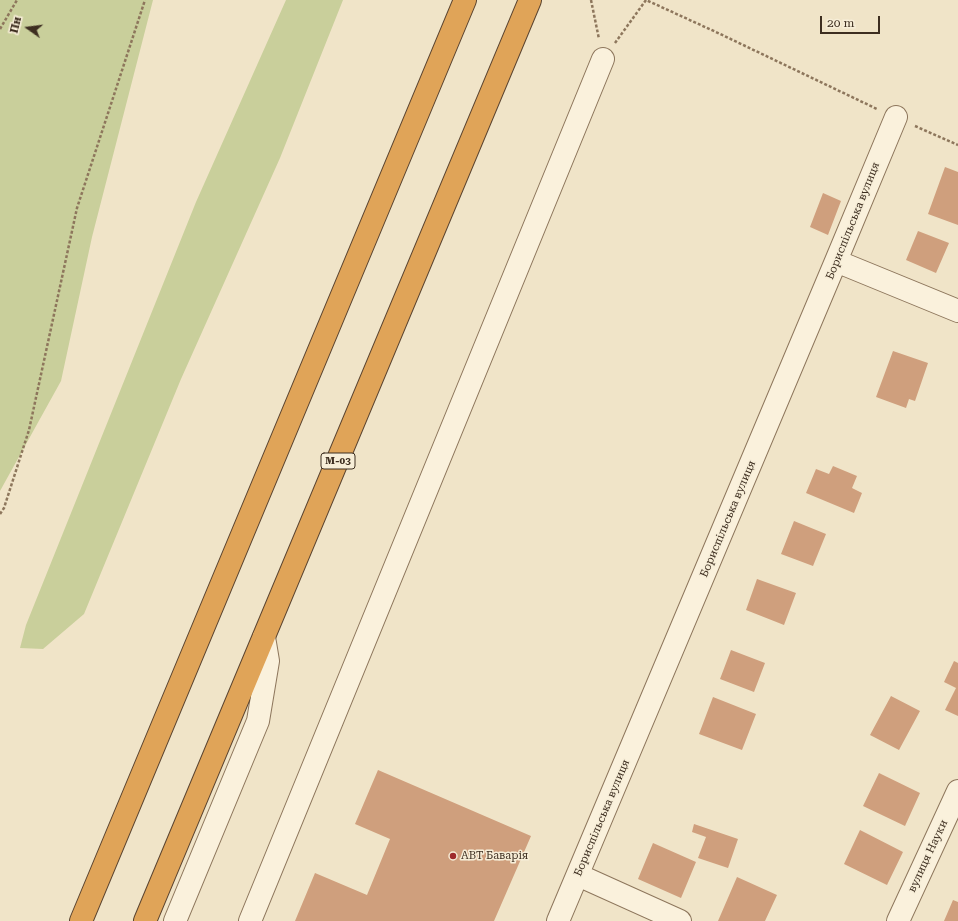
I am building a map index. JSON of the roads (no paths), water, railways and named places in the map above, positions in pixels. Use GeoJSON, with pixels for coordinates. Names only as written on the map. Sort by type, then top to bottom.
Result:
{"type":"FeatureCollection","features":[{"type":"Feature","properties":{"kind":"highway"},"geometry":{"type":"LineString","coordinates":[[81,921],[464,0]]}},
{"type":"Feature","properties":{"kind":"highway","name":"М-03"},"geometry":{"type":"LineString","coordinates":[[145,921],[530,0]]}},
{"type":"Feature","properties":{"kind":"street"},"geometry":{"type":"LineString","coordinates":[[250,921],[603,59]]}},
{"type":"Feature","properties":{"kind":"street","name":"Бориспільська вулиця"},"geometry":{"type":"LineString","coordinates":[[558,921],[896,117]]}},
{"type":"Feature","properties":{"kind":"street"},"geometry":{"type":"LineString","coordinates":[[836,261],[958,311]]}},
{"type":"Feature","properties":{"kind":"street"},"geometry":{"type":"LineString","coordinates":[[175,921],[258,721],[268,661],[264,637]]}},
{"type":"Feature","properties":{"kind":"street","name":"вулиця Науки"},"geometry":{"type":"LineString","coordinates":[[898,921],[958,791]]}},
{"type":"Feature","properties":{"kind":"street"},"geometry":{"type":"LineString","coordinates":[[578,875],[680,921]]}},
{"type":"Feature","properties":{"kind":"place","name":"АВТ Баварія"},"geometry":{"type":"Point","coordinates":[453,856]}}]}
